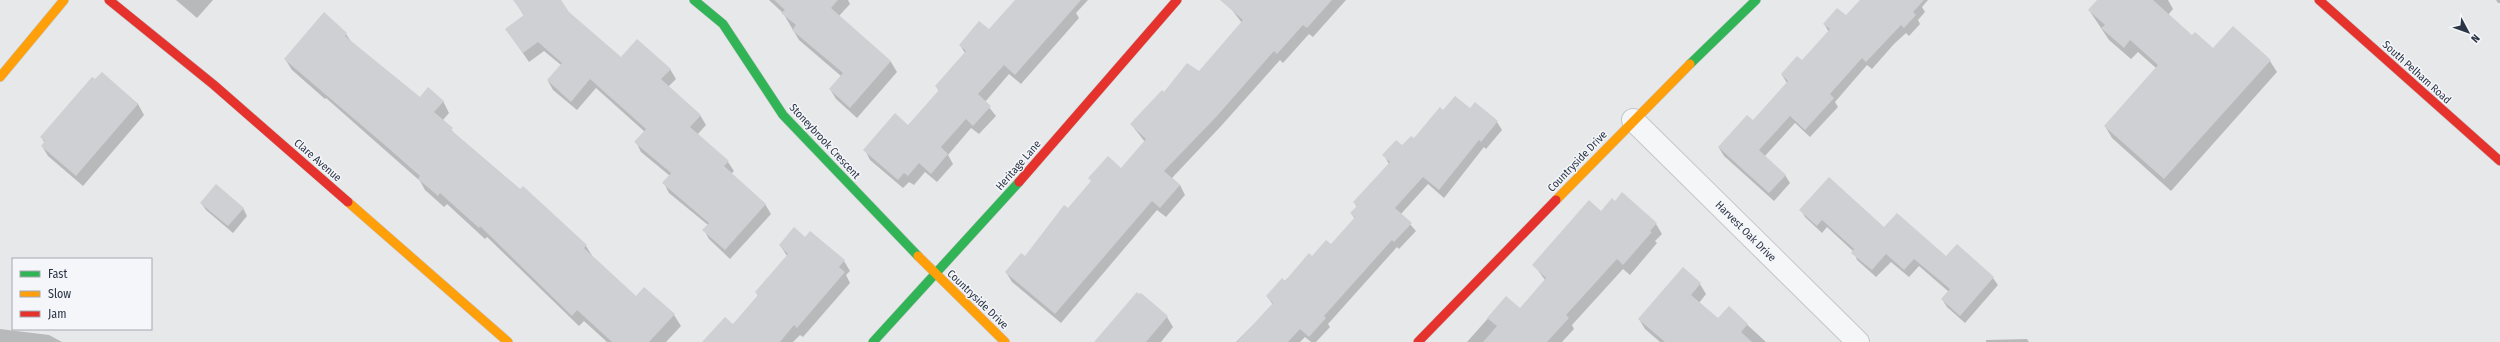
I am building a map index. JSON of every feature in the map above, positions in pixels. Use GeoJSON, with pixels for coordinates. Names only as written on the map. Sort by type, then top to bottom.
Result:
{"type":"FeatureCollection","features":[{"type":"Feature","properties":{"kind":"street"},"geometry":{"type":"LineString","coordinates":[[0,78],[64,0]]}},
{"type":"Feature","properties":{"kind":"street","name":"Clare Avenue"},"geometry":{"type":"LineString","coordinates":[[109,0],[214,85],[508,342]]}},
{"type":"Feature","properties":{"kind":"street","name":"Stoneybrook Crescent"},"geometry":{"type":"LineString","coordinates":[[694,0],[723,24],[783,116],[934,273]]}},
{"type":"Feature","properties":{"kind":"street","name":"Heritage Lane"},"geometry":{"type":"LineString","coordinates":[[873,342],[934,273],[998,207],[1177,0]]}},
{"type":"Feature","properties":{"kind":"street","name":"Countryside Drive"},"geometry":{"type":"LineString","coordinates":[[1418,342],[1633,120],[1756,0]]}},
{"type":"Feature","properties":{"kind":"street","name":"South Pelham Road"},"geometry":{"type":"LineString","coordinates":[[2319,0],[2500,161]]}},
{"type":"Feature","properties":{"kind":"street","name":"Harvest Oak Drive"},"geometry":{"type":"LineString","coordinates":[[1633,120],[1858,342]]}},
{"type":"Feature","properties":{"kind":"street","name":"Countryside Drive"},"geometry":{"type":"LineString","coordinates":[[934,273],[1005,342]]}},
{"type":"Feature","properties":{"kind":"building"},"geometry":{"type":"Polygon","coordinates":[[[513,0],[561,0],[569,12],[621,57],[637,39],[671,69],[661,79],[701,115],[690,127],[729,161],[724,166],[766,204],[725,250],[702,230],[709,223],[662,183],[671,173],[634,142],[646,129],[590,79],[571,102],[547,80],[562,63],[538,42],[523,53],[505,29],[524,15],[513,0]]]}},
{"type":"Feature","properties":{"kind":"building"},"geometry":{"type":"Polygon","coordinates":[[[774,0],[838,0],[831,8],[891,61],[850,108],[829,89],[843,73],[792,30],[796,25],[781,13],[785,10],[774,0]]]}},
{"type":"Feature","properties":{"kind":"building"},"geometry":{"type":"Polygon","coordinates":[[[1015,0],[1081,0],[1015,75],[1004,65],[978,94],[991,106],[973,126],[966,119],[941,147],[948,154],[931,174],[919,163],[908,176],[904,173],[898,180],[863,150],[895,113],[908,125],[939,90],[935,86],[966,51],[959,45],[979,21],[989,29],[1015,0]]]}},
{"type":"Feature","properties":{"kind":"building"},"geometry":{"type":"Polygon","coordinates":[[[1220,0],[1332,0],[1307,28],[1303,25],[1277,54],[1274,51],[1217,116],[1164,171],[1180,185],[1160,208],[1152,201],[1055,314],[1005,272],[1021,253],[1025,256],[1064,205],[1068,208],[1091,181],[1088,178],[1108,156],[1121,168],[1146,139],[1130,124],[1162,90],[1164,92],[1187,63],[1199,71],[1243,20],[1220,0]]]}},
{"type":"Feature","properties":{"kind":"building"},"geometry":{"type":"Polygon","coordinates":[[[1860,0],[1924,0],[1913,12],[1916,15],[1904,28],[1901,25],[1866,62],[1862,58],[1830,94],[1834,98],[1805,130],[1790,116],[1759,150],[1786,175],[1769,193],[1718,147],[1747,115],[1753,120],[1788,81],[1781,74],[1797,56],[1802,60],[1830,29],[1823,24],[1837,8],[1846,15],[1860,0]]]}},
{"type":"Feature","properties":{"kind":"building"},"geometry":{"type":"Polygon","coordinates":[[[2097,0],[2153,0],[2192,35],[2195,32],[2213,48],[2233,26],[2271,60],[2164,179],[2104,126],[2158,65],[2130,40],[2124,48],[2101,28],[2105,25],[2088,10],[2097,0]]]}},
{"type":"Feature","properties":{"kind":"building"},"geometry":{"type":"Polygon","coordinates":[[[324,12],[347,33],[345,36],[420,97],[428,87],[444,101],[434,112],[453,128],[451,130],[520,189],[523,186],[587,245],[584,248],[636,296],[644,287],[675,314],[649,342],[612,342],[577,310],[572,316],[480,226],[479,228],[440,193],[438,196],[418,179],[420,176],[284,59],[324,12]]]}},
{"type":"Feature","properties":{"kind":"building"},"geometry":{"type":"Polygon","coordinates":[[[102,72],[138,104],[76,176],[41,146],[45,141],[40,137],[92,77],[95,79],[102,72]]]}},
{"type":"Feature","properties":{"kind":"building"},"geometry":{"type":"Polygon","coordinates":[[[1455,96],[1470,108],[1475,102],[1498,121],[1481,142],[1479,140],[1439,190],[1423,177],[1395,208],[1412,223],[1394,242],[1392,240],[1324,316],[1326,318],[1309,337],[1300,329],[1288,342],[1237,342],[1273,303],[1266,296],[1282,278],[1285,281],[1309,253],[1312,256],[1326,240],[1331,244],[1355,217],[1350,213],[1357,206],[1353,202],[1390,162],[1382,155],[1396,140],[1402,145],[1411,136],[1414,138],[1440,107],[1443,110],[1455,96]]]}},
{"type":"Feature","properties":{"kind":"building"},"geometry":{"type":"Polygon","coordinates":[[[1829,177],[1884,227],[1897,213],[1946,256],[1957,244],[1994,277],[1960,316],[1941,299],[1950,289],[1914,259],[1904,270],[1886,254],[1872,270],[1851,253],[1854,249],[1822,220],[1817,226],[1799,210],[1829,177]]]}},
{"type":"Feature","properties":{"kind":"building"},"geometry":{"type":"Polygon","coordinates":[[[216,184],[244,208],[228,226],[200,203],[216,184]]]}},
{"type":"Feature","properties":{"kind":"building"},"geometry":{"type":"Polygon","coordinates":[[[1622,192],[1657,223],[1650,231],[1652,232],[1623,265],[1617,259],[1566,315],[1569,318],[1547,342],[1483,342],[1497,326],[1487,318],[1506,296],[1520,308],[1546,278],[1532,265],[1589,200],[1601,211],[1612,198],[1615,201],[1622,192]]]}},
{"type":"Feature","properties":{"kind":"building"},"geometry":{"type":"Polygon","coordinates":[[[794,227],[805,237],[810,231],[845,260],[839,267],[845,272],[797,328],[794,325],[780,342],[702,342],[725,317],[733,324],[758,295],[755,292],[788,254],[779,245],[794,227]]]}},
{"type":"Feature","properties":{"kind":"building"},"geometry":{"type":"Polygon","coordinates":[[[1683,267],[1701,283],[1691,295],[1718,318],[1729,306],[1748,324],[1741,332],[1752,342],[1665,342],[1638,319],[1683,267]]]}},
{"type":"Feature","properties":{"kind":"building"},"geometry":{"type":"Polygon","coordinates":[[[1137,292],[1139,294],[1141,293],[1168,316],[1146,342],[1094,342],[1137,292]]]}},
{"type":"Feature","properties":{"kind":"traffic: fast"},"geometry":{"type":"LineString","coordinates":[[694,0],[723,24],[783,115],[918,256]]}},
{"type":"Feature","properties":{"kind":"traffic: fast"},"geometry":{"type":"LineString","coordinates":[[1690,64],[1756,0]]}},
{"type":"Feature","properties":{"kind":"traffic: fast"},"geometry":{"type":"LineString","coordinates":[[873,342],[1019,182]]}},
{"type":"Feature","properties":{"kind":"traffic: slow"},"geometry":{"type":"LineString","coordinates":[[0,77],[64,0]]}},
{"type":"Feature","properties":{"kind":"traffic: slow"},"geometry":{"type":"LineString","coordinates":[[1556,200],[1690,64]]}},
{"type":"Feature","properties":{"kind":"traffic: slow"},"geometry":{"type":"LineString","coordinates":[[348,202],[508,342]]}},
{"type":"Feature","properties":{"kind":"traffic: slow"},"geometry":{"type":"LineString","coordinates":[[918,256],[1005,342]]}},
{"type":"Feature","properties":{"kind":"traffic: jam"},"geometry":{"type":"LineString","coordinates":[[109,0],[214,85],[348,202]]}},
{"type":"Feature","properties":{"kind":"traffic: jam"},"geometry":{"type":"LineString","coordinates":[[1019,182],[1177,0]]}},
{"type":"Feature","properties":{"kind":"traffic: jam"},"geometry":{"type":"LineString","coordinates":[[2319,0],[2500,161]]}},
{"type":"Feature","properties":{"kind":"traffic: jam"},"geometry":{"type":"LineString","coordinates":[[1418,342],[1556,200]]}}]}
